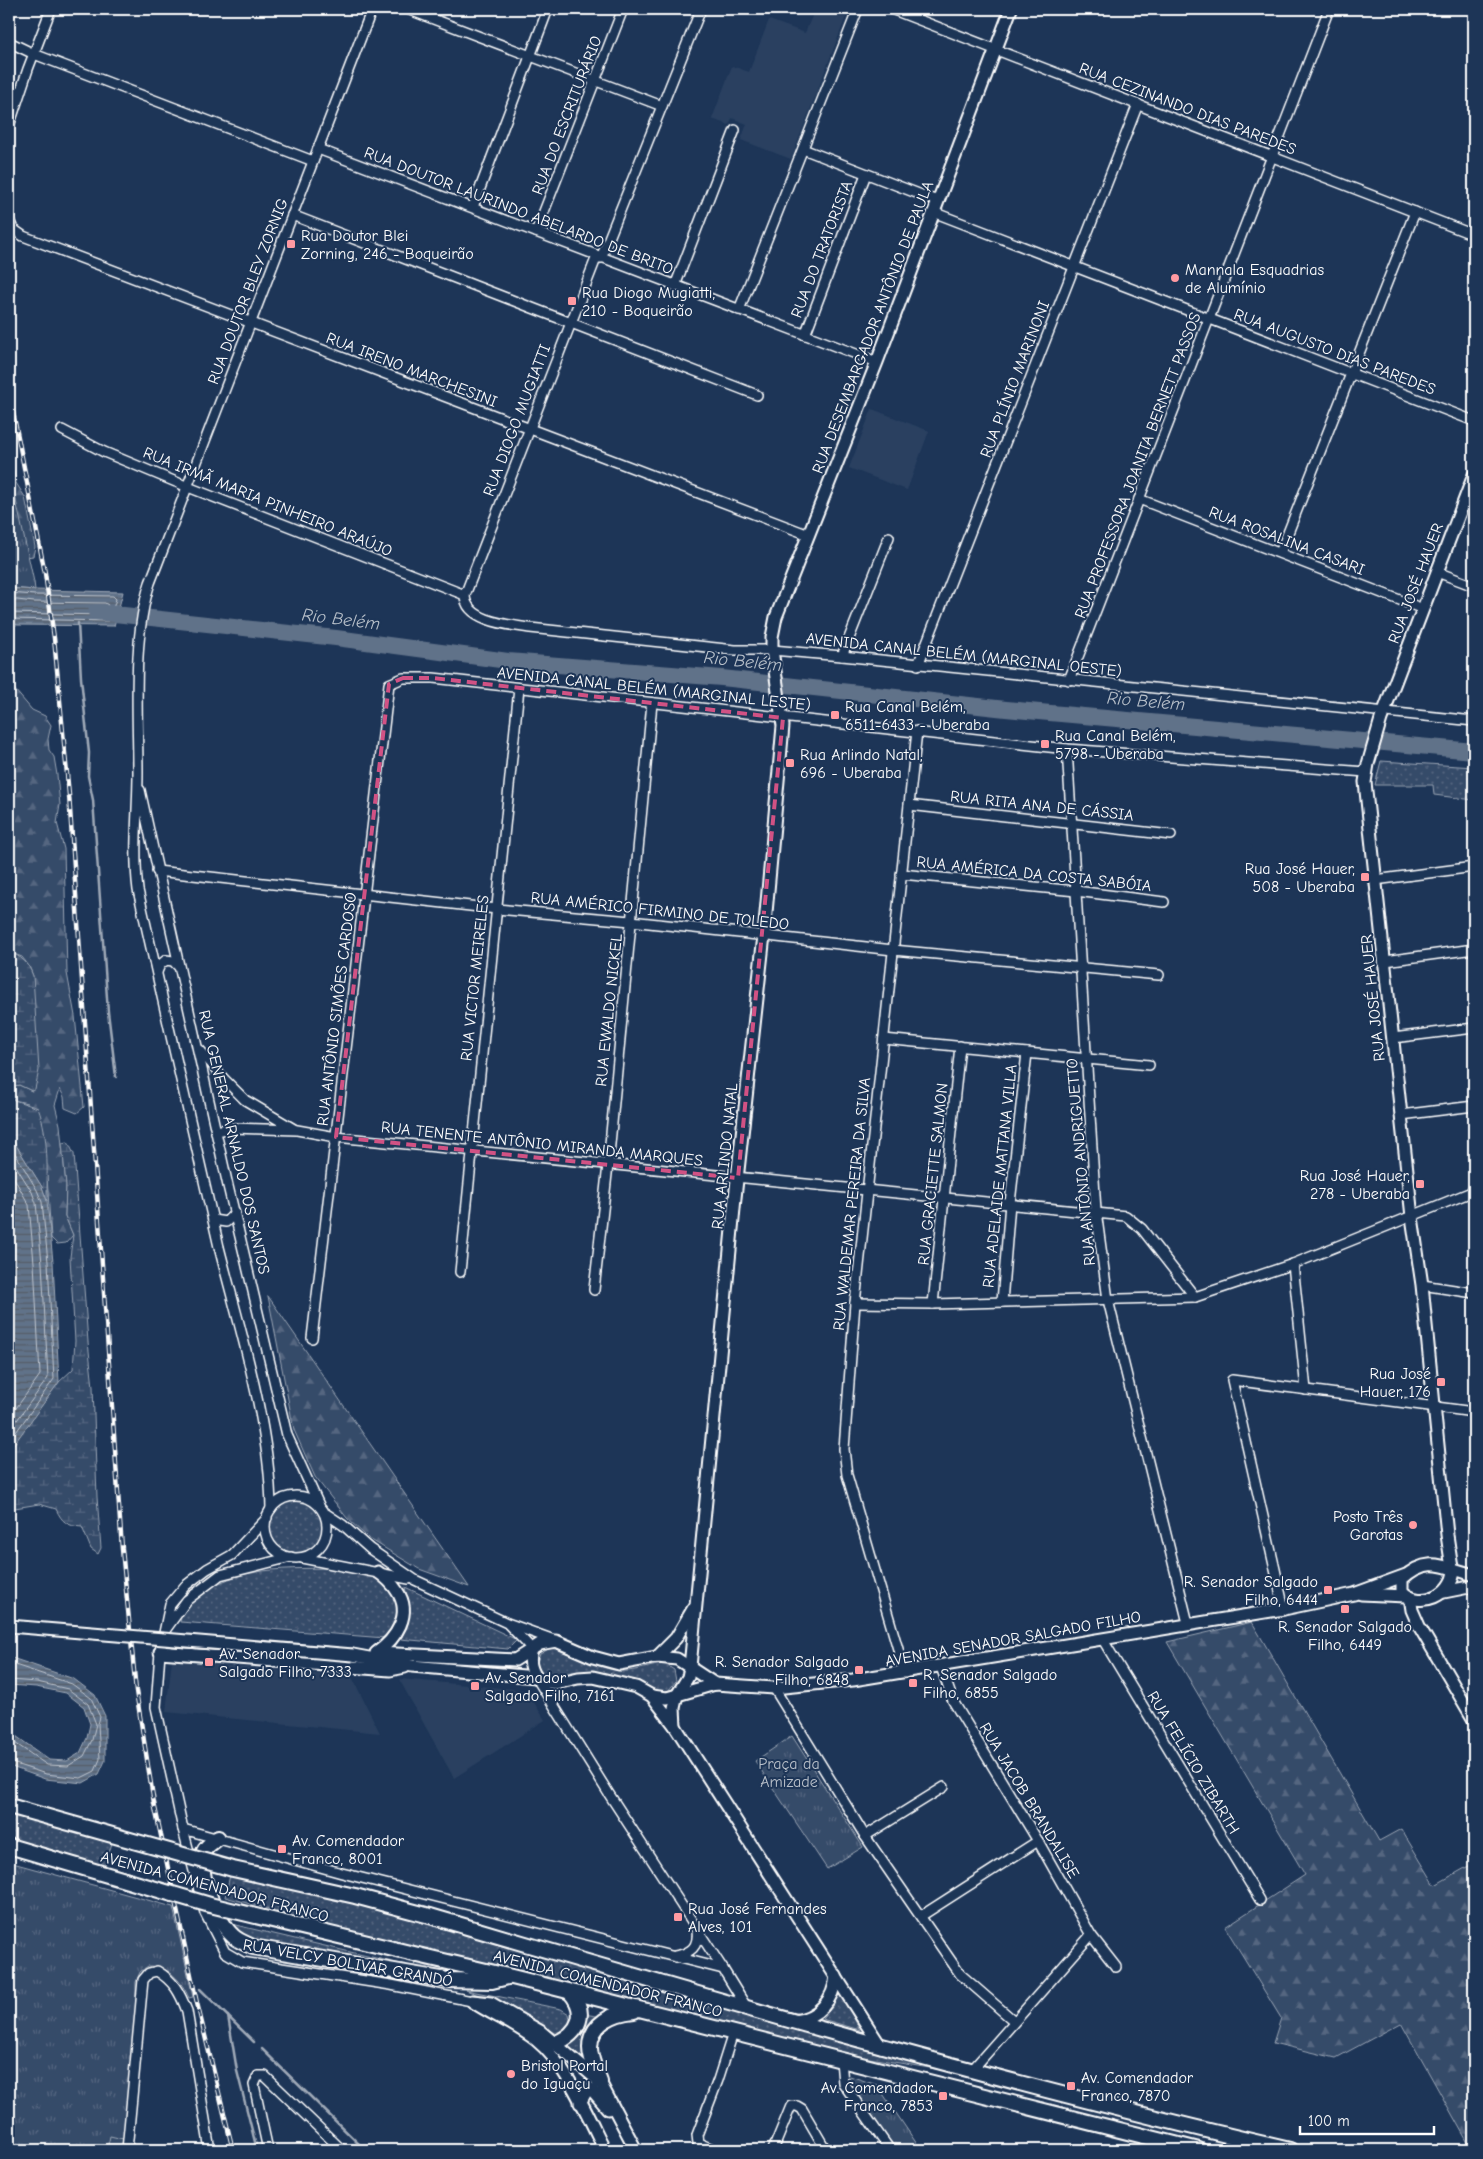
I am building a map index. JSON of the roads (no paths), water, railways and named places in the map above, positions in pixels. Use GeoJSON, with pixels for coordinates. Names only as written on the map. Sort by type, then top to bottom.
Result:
{"type":"FeatureCollection","features":[{"type":"Feature","properties":{"kind":"highway","name":"AVENIDA COMENDADOR FRANCO"},"geometry":{"type":"LineString","coordinates":[[9,1806],[232,1868],[355,1896],[430,1916],[882,2046],[1207,2131],[1290,2150]]}},
{"type":"Feature","properties":{"kind":"highway"},"geometry":{"type":"LineString","coordinates":[[218,1838],[204,1850],[202,1865],[208,1891],[219,1919],[233,1936],[253,1947],[447,1980],[492,1982],[512,1977]]}},
{"type":"Feature","properties":{"kind":"highway","name":"AVENIDA COMENDADOR FRANCO"},"geometry":{"type":"LineString","coordinates":[[9,1846],[210,1905],[512,1977],[841,2060],[1152,2144],[1199,2150]]}},
{"type":"Feature","properties":{"kind":"highway"},"geometry":{"type":"LineString","coordinates":[[556,2043],[571,2035],[580,2019],[577,1999],[570,1992]]}},
{"type":"Feature","properties":{"kind":"highway"},"geometry":{"type":"LineString","coordinates":[[600,2082],[590,2048],[595,2030],[607,2018],[619,2012],[642,2010]]}},
{"type":"Feature","properties":{"kind":"highway"},"geometry":{"type":"LineString","coordinates":[[1152,2144],[1165,2130],[1189,2136],[1200,2135],[1207,2131]]}},
{"type":"Feature","properties":{"kind":"main road","name":"RUA DESEMBARGADOR ANTÔNIO DE PAULA"},"geometry":{"type":"LineString","coordinates":[[783,714],[773,654],[772,637],[776,617],[877,362],[1011,9]]}},
{"type":"Feature","properties":{"kind":"main road","name":"RUA JOSÉ HAUER"},"geometry":{"type":"LineString","coordinates":[[1453,1569],[1446,1535],[1422,1285],[1412,1217],[1385,961],[1365,796],[1367,768],[1382,715],[1474,475]]}},
{"type":"Feature","properties":{"kind":"main road","name":"RUA ARLINDO NATAL"},"geometry":{"type":"LineString","coordinates":[[677,1695],[688,1677],[690,1667],[764,935],[783,714]]}},
{"type":"Feature","properties":{"kind":"main road","name":"RUA JOSÉ HAUER"},"geometry":{"type":"LineString","coordinates":[[1428,1566],[1439,1558],[1445,1549],[1446,1535]]}},
{"type":"Feature","properties":{"kind":"main road"},"geometry":{"type":"LineString","coordinates":[[1428,1566],[1436,1564],[1474,1575]]}},
{"type":"Feature","properties":{"kind":"main road","name":"AVENIDA SENADOR SALGADO FILHO"},"geometry":{"type":"LineString","coordinates":[[9,1626],[353,1655],[412,1666],[536,1677],[546,1682],[556,1683],[593,1677],[636,1687],[652,1696],[666,1698],[715,1684],[774,1688],[905,1673],[1284,1609],[1354,1594],[1428,1566]]}},
{"type":"Feature","properties":{"kind":"main road"},"geometry":{"type":"LineString","coordinates":[[1420,1626],[1422,1609],[1450,1586],[1454,1578],[1453,1569]]}},
{"type":"Feature","properties":{"kind":"main road"},"geometry":{"type":"LineString","coordinates":[[376,1653],[386,1646],[398,1632],[404,1616],[398,1592],[378,1572]]}},
{"type":"Feature","properties":{"kind":"main road"},"geometry":{"type":"LineString","coordinates":[[1406,1575],[1400,1585],[1402,1592],[1408,1597],[1420,1626],[1474,1720]]}},
{"type":"Feature","properties":{"kind":"main road"},"geometry":{"type":"LineString","coordinates":[[1439,1594],[1474,1586]]}},
{"type":"Feature","properties":{"kind":"main road","name":"AVENIDA SENADOR SALGADO FILHO"},"geometry":{"type":"LineString","coordinates":[[1354,1594],[1422,1599],[1439,1594]]}},
{"type":"Feature","properties":{"kind":"main road","name":"RUA ARLINDO NATAL"},"geometry":{"type":"LineString","coordinates":[[657,1657],[676,1638],[695,1606]]}},
{"type":"Feature","properties":{"kind":"main road","name":"AVENIDA SENADOR SALGADO FILHO"},"geometry":{"type":"LineString","coordinates":[[353,1655],[376,1653],[514,1660],[540,1644],[556,1641]]}},
{"type":"Feature","properties":{"kind":"main road"},"geometry":{"type":"LineString","coordinates":[[556,1641],[593,1658],[619,1664],[657,1657],[677,1659],[715,1684]]}},
{"type":"Feature","properties":{"kind":"main road"},"geometry":{"type":"LineString","coordinates":[[532,1649],[529,1659],[531,1669],[536,1677]]}},
{"type":"Feature","properties":{"kind":"main road"},"geometry":{"type":"LineString","coordinates":[[160,1652],[390,1670],[412,1666]]}},
{"type":"Feature","properties":{"kind":"main road"},"geometry":{"type":"LineString","coordinates":[[675,1726],[674,1708],[677,1695]]}},
{"type":"Feature","properties":{"kind":"main road"},"geometry":{"type":"LineString","coordinates":[[652,1696],[675,1726],[882,2046]]}},
{"type":"Feature","properties":{"kind":"main road"},"geometry":{"type":"LineString","coordinates":[[791,2021],[802,2020],[815,2015],[824,2007],[833,1992],[836,1976]]}},
{"type":"Feature","properties":{"kind":"main road","name":"RUA VELCY BOLIVAR GRANDÓ"},"geometry":{"type":"LineString","coordinates":[[472,2001],[491,2003],[540,2032],[556,2043],[600,2082],[636,2150]]}},
{"type":"Feature","properties":{"kind":"main road","name":"RUA VELCY BOLIVAR GRANDÓ"},"geometry":{"type":"LineString","coordinates":[[472,2001],[486,2011],[512,2023],[537,2041],[554,2060],[580,2102],[605,2150]]}},
{"type":"Feature","properties":{"kind":"main road"},"geometry":{"type":"LineString","coordinates":[[580,2102],[586,2092],[594,2091],[629,2138]]}},
{"type":"Feature","properties":{"kind":"street"},"geometry":{"type":"LineString","coordinates":[[9,126],[51,9]]}},
{"type":"Feature","properties":{"kind":"street","name":"RUA DOUTOR BLEY ZORNIG"},"geometry":{"type":"LineString","coordinates":[[139,654],[142,618],[150,583],[372,9]]}},
{"type":"Feature","properties":{"kind":"street"},"geometry":{"type":"LineString","coordinates":[[408,9],[662,106]]}},
{"type":"Feature","properties":{"kind":"street"},"geometry":{"type":"LineString","coordinates":[[473,208],[548,9]]}},
{"type":"Feature","properties":{"kind":"street","name":"RUA DO ESCRITURÁRIO"},"geometry":{"type":"LineString","coordinates":[[536,232],[623,9]]}},
{"type":"Feature","properties":{"kind":"street","name":"RUA DIOGO MUGIATTI"},"geometry":{"type":"LineString","coordinates":[[465,595],[570,322],[599,257],[701,9]]}},
{"type":"Feature","properties":{"kind":"street"},"geometry":{"type":"LineString","coordinates":[[740,310],[858,9]]}},
{"type":"Feature","properties":{"kind":"street","name":"RUA CEZINANDO DIAS PAREDES"},"geometry":{"type":"LineString","coordinates":[[891,9],[1474,235]]}},
{"type":"Feature","properties":{"kind":"street","name":"RUA PROFESSORA JOANITA BERNETT PASSOS"},"geometry":{"type":"LineString","coordinates":[[1069,680],[1329,9]]}},
{"type":"Feature","properties":{"kind":"street"},"geometry":{"type":"LineString","coordinates":[[9,42],[34,54],[313,161]]}},
{"type":"Feature","properties":{"kind":"street","name":"RUA PLÍNIO MARINONI"},"geometry":{"type":"LineString","coordinates":[[918,665],[1138,104]]}},
{"type":"Feature","properties":{"kind":"street"},"geometry":{"type":"LineString","coordinates":[[676,286],[735,130]]}},
{"type":"Feature","properties":{"kind":"street","name":"RUA DOUTOR LAURINDO ABELARDO DE BRITO"},"geometry":{"type":"LineString","coordinates":[[318,149],[877,362]]}},
{"type":"Feature","properties":{"kind":"street","name":"RUA AUGUSTO DIAS PAREDES"},"geometry":{"type":"LineString","coordinates":[[803,149],[866,174],[935,207],[1074,267],[1474,421]]}},
{"type":"Feature","properties":{"kind":"street","name":"RUA DO TRATORISTA"},"geometry":{"type":"LineString","coordinates":[[805,335],[866,174]]}},
{"type":"Feature","properties":{"kind":"street"},"geometry":{"type":"LineString","coordinates":[[1280,554],[1415,212]]}},
{"type":"Feature","properties":{"kind":"street"},"geometry":{"type":"LineString","coordinates":[[292,215],[757,395]]}},
{"type":"Feature","properties":{"kind":"street","name":"RUA IRENO MARCHESINI"},"geometry":{"type":"LineString","coordinates":[[9,221],[14,229],[23,236],[809,535]]}},
{"type":"Feature","properties":{"kind":"street","name":"RUA IRMÃ MARIA PINHEIRO ARAÚJO"},"geometry":{"type":"LineString","coordinates":[[62,430],[104,452],[188,487],[465,595]]}},
{"type":"Feature","properties":{"kind":"street","name":"RUA ROSALINA CASARI"},"geometry":{"type":"LineString","coordinates":[[1139,499],[1423,609]]}},
{"type":"Feature","properties":{"kind":"street"},"geometry":{"type":"LineString","coordinates":[[842,656],[889,537]]}},
{"type":"Feature","properties":{"kind":"street"},"geometry":{"type":"LineString","coordinates":[[1437,572],[1474,586]]}},
{"type":"Feature","properties":{"kind":"street","name":"AVENIDA CANAL BELÉM (MARGINAL OESTE)"},"geometry":{"type":"LineString","coordinates":[[465,595],[465,603],[474,614],[510,626],[773,654],[842,656],[1382,715],[1474,721]]}},
{"type":"Feature","properties":{"kind":"street","name":"RUA GENERAL ARNALDO DOS SANTOS"},"geometry":{"type":"LineString","coordinates":[[139,654],[138,780],[135,824],[135,865],[138,890],[213,1220],[262,1424],[271,1486],[269,1514]]}},
{"type":"Feature","properties":{"kind":"street","name":"AVENIDA CANAL BELÉM (MARGINAL LESTE)"},"geometry":{"type":"LineString","coordinates":[[389,684],[403,678],[433,678],[652,703],[783,714],[1068,749],[1367,768]]}},
{"type":"Feature","properties":{"kind":"street","name":"RUA ANTÔNIO SIMÕES CARDOSO"},"geometry":{"type":"LineString","coordinates":[[312,1338],[389,684]]}},
{"type":"Feature","properties":{"kind":"street","name":"RUA VICTOR MEIRELES"},"geometry":{"type":"LineString","coordinates":[[460,1272],[519,688]]}},
{"type":"Feature","properties":{"kind":"street","name":"RUA EWALDO NICKEL"},"geometry":{"type":"LineString","coordinates":[[594,1290],[608,1165],[652,703]]}},
{"type":"Feature","properties":{"kind":"street","name":"RUA WALDEMAR PEREIRA DA SILVA"},"geometry":{"type":"LineString","coordinates":[[905,1673],[848,1475],[844,1448],[855,1303],[917,731]]}},
{"type":"Feature","properties":{"kind":"street","name":"RUA ANTÔNIO ANDRIGUETTO"},"geometry":{"type":"LineString","coordinates":[[1068,749],[1096,1211],[1108,1300],[1188,1624]]}},
{"type":"Feature","properties":{"kind":"street","name":"RUA GENERAL ARNALDO DOS SANTOS"},"geometry":{"type":"LineString","coordinates":[[138,780],[216,1131],[288,1435],[322,1509]]}},
{"type":"Feature","properties":{"kind":"street","name":"RUA RITA ANA DE CÁSSIA"},"geometry":{"type":"LineString","coordinates":[[909,805],[1171,835]]}},
{"type":"Feature","properties":{"kind":"street"},"geometry":{"type":"LineString","coordinates":[[1375,880],[1474,867]]}},
{"type":"Feature","properties":{"kind":"street","name":"RUA AMÉRICO FIRMINO DE TOLEDO"},"geometry":{"type":"LineString","coordinates":[[157,870],[496,909],[1159,975]]}},
{"type":"Feature","properties":{"kind":"street","name":"RUA AMÉRICA DA COSTA SABÓIA"},"geometry":{"type":"LineString","coordinates":[[901,874],[1076,891],[1164,902]]}},
{"type":"Feature","properties":{"kind":"street"},"geometry":{"type":"LineString","coordinates":[[1385,961],[1474,949]]}},
{"type":"Feature","properties":{"kind":"street"},"geometry":{"type":"LineString","coordinates":[[157,972],[160,965],[166,960],[172,961],[179,966]]}},
{"type":"Feature","properties":{"kind":"street"},"geometry":{"type":"LineString","coordinates":[[1393,1038],[1474,1028]]}},
{"type":"Feature","properties":{"kind":"street"},"geometry":{"type":"LineString","coordinates":[[884,1040],[1149,1065]]}},
{"type":"Feature","properties":{"kind":"street","name":"RUA GRACIETTE SALMON"},"geometry":{"type":"LineString","coordinates":[[933,1304],[960,1046]]}},
{"type":"Feature","properties":{"kind":"street","name":"RUA TENENTE ANTÔNIO MIRANDA MARQUES"},"geometry":{"type":"LineString","coordinates":[[199,1049],[245,1100],[297,1130]]}},
{"type":"Feature","properties":{"kind":"street","name":"RUA ADELAIDE MATTANA VILLA"},"geometry":{"type":"LineString","coordinates":[[1002,1302],[1010,1203],[1027,1053]]}},
{"type":"Feature","properties":{"kind":"street"},"geometry":{"type":"LineString","coordinates":[[1402,1115],[1474,1106]]}},
{"type":"Feature","properties":{"kind":"street","name":"RUA TENENTE ANTÔNIO MIRANDA MARQUES"},"geometry":{"type":"LineString","coordinates":[[216,1131],[232,1128],[297,1130],[336,1137],[738,1178],[1096,1211],[1126,1216],[1142,1229],[1195,1297]]}},
{"type":"Feature","properties":{"kind":"street"},"geometry":{"type":"LineString","coordinates":[[855,1303],[933,1304],[1195,1297],[1294,1264],[1474,1191]]}},
{"type":"Feature","properties":{"kind":"street"},"geometry":{"type":"LineString","coordinates":[[213,1220],[226,1222],[235,1213]]}},
{"type":"Feature","properties":{"kind":"street"},"geometry":{"type":"LineString","coordinates":[[1294,1264],[1306,1390]]}},
{"type":"Feature","properties":{"kind":"street"},"geometry":{"type":"LineString","coordinates":[[1422,1285],[1474,1292]]}},
{"type":"Feature","properties":{"kind":"street"},"geometry":{"type":"LineString","coordinates":[[1284,1609],[1232,1380],[1474,1412]]}},
{"type":"Feature","properties":{"kind":"street"},"geometry":{"type":"LineString","coordinates":[[414,1580],[291,1557],[278,1552],[271,1545],[265,1527],[269,1514],[277,1502],[294,1496],[303,1496],[343,1525],[370,1549],[414,1580],[507,1623],[556,1641]]}},
{"type":"Feature","properties":{"kind":"street"},"geometry":{"type":"LineString","coordinates":[[300,1558],[318,1549],[324,1542],[327,1532],[322,1509]]}},
{"type":"Feature","properties":{"kind":"street","name":"RUA VELCY BOLIVAR GRANDÓ"},"geometry":{"type":"LineString","coordinates":[[269,1514],[232,1555],[207,1569],[184,1586],[170,1604],[160,1652],[156,1706],[183,1829],[209,1923],[225,1952],[242,1962],[391,1985],[472,2001]]}},
{"type":"Feature","properties":{"kind":"street","name":"RUA VELCY BOLIVAR GRANDÓ"},"geometry":{"type":"LineString","coordinates":[[166,1629],[187,1600],[220,1575],[240,1568],[291,1557]]}},
{"type":"Feature","properties":{"kind":"street"},"geometry":{"type":"LineString","coordinates":[[507,1623],[532,1649]]}},
{"type":"Feature","properties":{"kind":"street","name":"RUA FELÍCIO ZIBARTH"},"geometry":{"type":"LineString","coordinates":[[1103,1640],[1260,1900]]}},
{"type":"Feature","properties":{"kind":"street","name":"RUA JACOB BRANDALISE"},"geometry":{"type":"LineString","coordinates":[[941,1667],[953,1701],[1038,1841],[1091,1935],[1116,1967]]}},
{"type":"Feature","properties":{"kind":"street","name":"AVENIDA COMENDADOR FRANCO"},"geometry":{"type":"LineString","coordinates":[[536,1677],[747,2008]]}},
{"type":"Feature","properties":{"kind":"street"},"geometry":{"type":"LineString","coordinates":[[774,1688],[865,1836],[960,1974],[1014,2021]]}},
{"type":"Feature","properties":{"kind":"street"},"geometry":{"type":"LineString","coordinates":[[865,1836],[944,1788]]}},
{"type":"Feature","properties":{"kind":"street"},"geometry":{"type":"LineString","coordinates":[[183,1829],[342,1873],[722,1970]]}},
{"type":"Feature","properties":{"kind":"street","name":"AVENIDA COMENDADOR FRANCO"},"geometry":{"type":"LineString","coordinates":[[188,1845],[204,1834]]}},
{"type":"Feature","properties":{"kind":"street"},"geometry":{"type":"LineString","coordinates":[[920,1916],[1038,1841]]}},
{"type":"Feature","properties":{"kind":"street"},"geometry":{"type":"LineString","coordinates":[[673,1957],[691,1951],[698,1938],[696,1929]]}},
{"type":"Feature","properties":{"kind":"street"},"geometry":{"type":"LineString","coordinates":[[972,2070],[1091,1935]]}},
{"type":"Feature","properties":{"kind":"street"},"geometry":{"type":"LineString","coordinates":[[127,2150],[135,2075],[140,1996],[143,1980],[149,1973],[157,1971],[167,1977],[180,1991],[187,2010],[210,2150]]}},
{"type":"Feature","properties":{"kind":"street"},"geometry":{"type":"LineString","coordinates":[[716,2150],[698,2143],[697,2135],[733,2033]]}},
{"type":"Feature","properties":{"kind":"street"},"geometry":{"type":"LineString","coordinates":[[841,2060],[843,2083],[890,2150]]}},
{"type":"Feature","properties":{"kind":"street"},"geometry":{"type":"LineString","coordinates":[[268,2150],[254,2085],[258,2076],[266,2076],[342,2150]]}},
{"type":"Feature","properties":{"kind":"street"},"geometry":{"type":"LineString","coordinates":[[773,2150],[791,2106],[797,2106],[802,2109],[826,2150]]}},
{"type":"Feature","properties":{"kind":"water"},"geometry":{"type":"Polygon","coordinates":[[[9,588],[123,592],[114,626],[18,625],[9,624],[9,588]]]}},
{"type":"Feature","properties":{"kind":"water"},"geometry":{"type":"Polygon","coordinates":[[[9,1134],[42,1187],[47,1201],[53,1262],[59,1382],[9,1451],[9,1134]]]}},
{"type":"Feature","properties":{"kind":"water"},"geometry":{"type":"Polygon","coordinates":[[[9,1657],[74,1679],[95,1695],[105,1716],[105,1761],[99,1774],[83,1783],[45,1779],[9,1766],[9,1731],[49,1760],[67,1761],[80,1753],[87,1738],[90,1724],[84,1707],[66,1693],[36,1687],[9,1685],[9,1657]]]}},
{"type":"Feature","properties":{"kind":"waterway","name":"Rio Belém"},"geometry":{"type":"LineString","coordinates":[[96,612],[336,638],[508,661],[722,678],[1006,709],[1474,751]]}},
{"type":"Feature","properties":{"kind":"waterway"},"geometry":{"type":"LineString","coordinates":[[78,623],[81,678],[89,753],[88,776],[93,800],[108,1012],[116,1077]]}},
{"type":"Feature","properties":{"kind":"waterway"},"geometry":{"type":"LineString","coordinates":[[200,1989],[254,2042]]}},
{"type":"Feature","properties":{"kind":"waterway"},"geometry":{"type":"LineString","coordinates":[[228,2016],[237,2071],[257,2150]]}},
{"type":"Feature","properties":{"kind":"waterway"},"geometry":{"type":"LineString","coordinates":[[262,2049],[365,2150]]}},
{"type":"Feature","properties":{"kind":"railway"},"geometry":{"type":"LineString","coordinates":[[9,392],[45,573],[54,638],[69,795],[122,1549],[136,1691],[154,1803],[197,2003],[233,2150]]}},
{"type":"Feature","properties":{"kind":"place","name":"Rua Doutor Blei Zorning, 246 - Boqueirão"},"geometry":{"type":"Point","coordinates":[291,244]}},
{"type":"Feature","properties":{"kind":"place","name":"Mannala Esquadrias de Alumínio"},"geometry":{"type":"Point","coordinates":[1175,278]}},
{"type":"Feature","properties":{"kind":"place","name":"Rua Diogo Mugiatti, 210 - Boqueirão"},"geometry":{"type":"Point","coordinates":[572,301]}},
{"type":"Feature","properties":{"kind":"place","name":"Rua Canal Belém, 6511-6433 - Uberaba"},"geometry":{"type":"Point","coordinates":[835,715]}},
{"type":"Feature","properties":{"kind":"place","name":"Rua Canal Belém, 5798 - Uberaba"},"geometry":{"type":"Point","coordinates":[1045,744]}},
{"type":"Feature","properties":{"kind":"place","name":"Rua Arlindo Natal, 696 - Uberaba"},"geometry":{"type":"Point","coordinates":[790,763]}},
{"type":"Feature","properties":{"kind":"place","name":"Rua José Hauer, 508 - Uberaba"},"geometry":{"type":"Point","coordinates":[1365,877]}},
{"type":"Feature","properties":{"kind":"place","name":"Rua José Hauer, 278 - Uberaba"},"geometry":{"type":"Point","coordinates":[1420,1184]}},
{"type":"Feature","properties":{"kind":"place","name":"Rua José Hauer, 176"},"geometry":{"type":"Point","coordinates":[1441,1382]}},
{"type":"Feature","properties":{"kind":"place","name":"Posto Três Garotas"},"geometry":{"type":"Point","coordinates":[1413,1525]}},
{"type":"Feature","properties":{"kind":"place","name":"R. Senador Salgado Filho, 6444"},"geometry":{"type":"Point","coordinates":[1328,1590]}},
{"type":"Feature","properties":{"kind":"place","name":"R. Senador Salgado Filho, 6449"},"geometry":{"type":"Point","coordinates":[1345,1609]}},
{"type":"Feature","properties":{"kind":"place","name":"Av. Senador Salgado Filho, 7333"},"geometry":{"type":"Point","coordinates":[209,1662]}},
{"type":"Feature","properties":{"kind":"place","name":"R. Senador Salgado Filho, 6848"},"geometry":{"type":"Point","coordinates":[859,1670]}},
{"type":"Feature","properties":{"kind":"place","name":"R. Senador Salgado Filho, 6855"},"geometry":{"type":"Point","coordinates":[913,1683]}},
{"type":"Feature","properties":{"kind":"place","name":"Av. Senador Salgado Filho, 7161"},"geometry":{"type":"Point","coordinates":[475,1686]}},
{"type":"Feature","properties":{"kind":"place","name":"Av. Comendador Franco, 8001"},"geometry":{"type":"Point","coordinates":[282,1849]}},
{"type":"Feature","properties":{"kind":"place","name":"Rua José Fernandes Alves, 101"},"geometry":{"type":"Point","coordinates":[678,1917]}},
{"type":"Feature","properties":{"kind":"place","name":"Bristol Portal do Iguaçu"},"geometry":{"type":"Point","coordinates":[511,2074]}},
{"type":"Feature","properties":{"kind":"place","name":"Av. Comendador Franco, 7870"},"geometry":{"type":"Point","coordinates":[1071,2086]}},
{"type":"Feature","properties":{"kind":"place","name":"Av. Comendador Franco, 7853"},"geometry":{"type":"Point","coordinates":[943,2096]}},
{"type":"Feature","properties":{"kind":"park label","name":"Praça da Amizade"},"geometry":{"type":"Point","coordinates":[789,1772]}}]}
